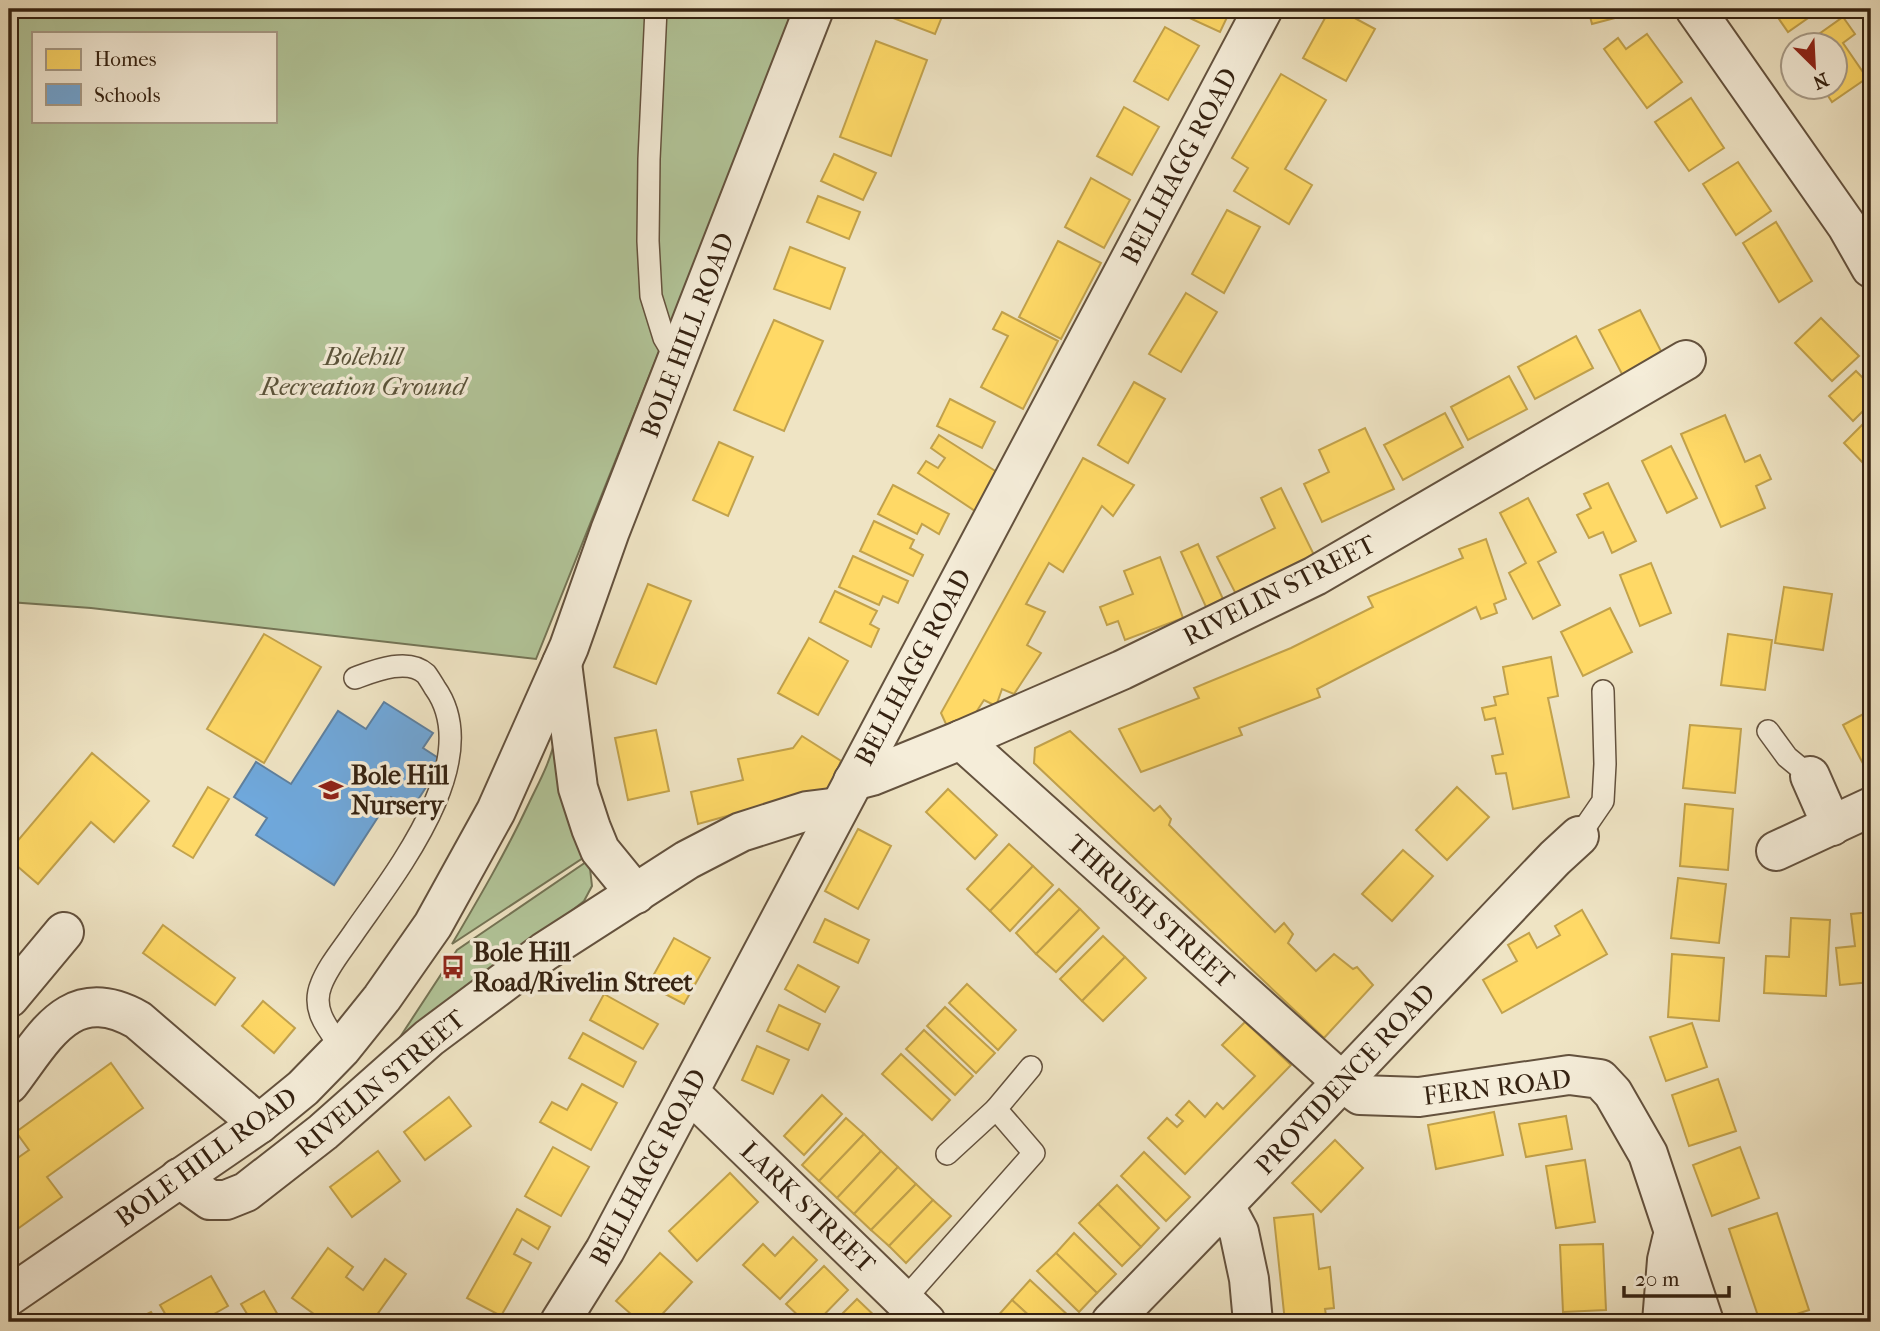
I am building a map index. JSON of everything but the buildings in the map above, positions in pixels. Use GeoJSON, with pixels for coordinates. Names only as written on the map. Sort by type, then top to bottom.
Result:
{"type":"FeatureCollection","features":[{"type":"Feature","properties":{"kind":"street","name":"BOLE HILL ROAD"},"geometry":{"type":"LineString","coordinates":[[9,1296],[259,1124],[303,1088],[342,1048],[382,998],[433,925],[496,811],[562,663],[814,9]]}},
{"type":"Feature","properties":{"kind":"street","name":"BELLHAGG ROAD"},"geometry":{"type":"LineString","coordinates":[[560,1322],[605,1250],[1263,9]]}},
{"type":"Feature","properties":{"kind":"street"},"geometry":{"type":"LineString","coordinates":[[1695,9],[1868,258]]}},
{"type":"Feature","properties":{"kind":"street","name":"RIVELIN STREET"},"geometry":{"type":"LineString","coordinates":[[178,1178],[210,1200],[226,1200],[246,1192],[323,1132],[429,1038],[544,952],[687,860],[741,832],[807,811],[846,794],[873,776],[1122,670],[1315,576],[1686,360]]}},
{"type":"Feature","properties":{"kind":"street","name":"BOLE HILL ROAD"},"geometry":{"type":"LineString","coordinates":[[562,663],[578,788],[600,850],[636,894]]}},
{"type":"Feature","properties":{"kind":"street","name":"THRUSH STREET"},"geometry":{"type":"LineString","coordinates":[[961,740],[1341,1081]]}},
{"type":"Feature","properties":{"kind":"street"},"geometry":{"type":"LineString","coordinates":[[1810,776],[1832,826]]}},
{"type":"Feature","properties":{"kind":"street"},"geometry":{"type":"LineString","coordinates":[[1776,851],[1871,807]]}},
{"type":"Feature","properties":{"kind":"street","name":"PROVIDENCE ROAD"},"geometry":{"type":"LineString","coordinates":[[1111,1322],[1579,836]]}},
{"type":"Feature","properties":{"kind":"street"},"geometry":{"type":"LineString","coordinates":[[9,999],[64,932]]}},
{"type":"Feature","properties":{"kind":"street"},"geometry":{"type":"LineString","coordinates":[[9,1084],[54,1025],[82,1008],[120,1010],[138,1020],[259,1124]]}},
{"type":"Feature","properties":{"kind":"street","name":"FERN ROAD"},"geometry":{"type":"LineString","coordinates":[[1341,1081],[1360,1095],[1419,1097],[1569,1075],[1600,1079],[1613,1093],[1648,1154],[1704,1322]]}},
{"type":"Feature","properties":{"kind":"street","name":"LARK STREET"},"geometry":{"type":"LineString","coordinates":[[689,1092],[915,1311]]}},
{"type":"Feature","properties":{"kind":"street"},"geometry":{"type":"LineString","coordinates":[[1225,1206],[1239,1232],[1249,1279],[1253,1322]]}},
{"type":"Feature","properties":{"kind":"street"},"geometry":{"type":"LineString","coordinates":[[1662,1322],[1667,1260],[1673,1233]]}},
{"type":"Feature","properties":{"kind":"lane"},"geometry":{"type":"LineString","coordinates":[[656,9],[649,159],[648,241],[651,296],[664,338],[677,360]]}},
{"type":"Feature","properties":{"kind":"lane"},"geometry":{"type":"LineString","coordinates":[[342,1048],[324,1024],[317,1005],[320,987],[388,884],[436,804],[449,759],[451,728],[441,696],[424,673],[405,666],[374,671],[355,678]]}},
{"type":"Feature","properties":{"kind":"lane"},"geometry":{"type":"LineString","coordinates":[[1579,836],[1603,800],[1603,691]]}},
{"type":"Feature","properties":{"kind":"lane"},"geometry":{"type":"LineString","coordinates":[[1768,731],[1787,757],[1810,776]]}},
{"type":"Feature","properties":{"kind":"lane"},"geometry":{"type":"LineString","coordinates":[[947,1154],[996,1109],[1031,1067]]}},
{"type":"Feature","properties":{"kind":"lane"},"geometry":{"type":"LineString","coordinates":[[915,1311],[1034,1153],[996,1109]]}},
{"type":"Feature","properties":{"kind":"green space","name":"Bolehill Recreation Ground"},"geometry":{"type":"Polygon","coordinates":[[[9,9],[793,9],[731,172],[536,659],[91,608],[9,602],[9,9]]]}},
{"type":"Feature","properties":{"kind":"green space"},"geometry":{"type":"Polygon","coordinates":[[[555,738],[586,856],[452,944],[520,821],[548,763],[555,738]]]}},
{"type":"Feature","properties":{"kind":"green space"},"geometry":{"type":"Polygon","coordinates":[[[589,860],[592,886],[584,901],[387,1057],[457,950],[589,860]]]}},
{"type":"Feature","properties":{"kind":"place","name":"Bole Hill Nursery"},"geometry":{"type":"Point","coordinates":[331,790]}},
{"type":"Feature","properties":{"kind":"place","name":"Bole Hill Road/Rivelin Street"},"geometry":{"type":"Point","coordinates":[453,967]}}]}
